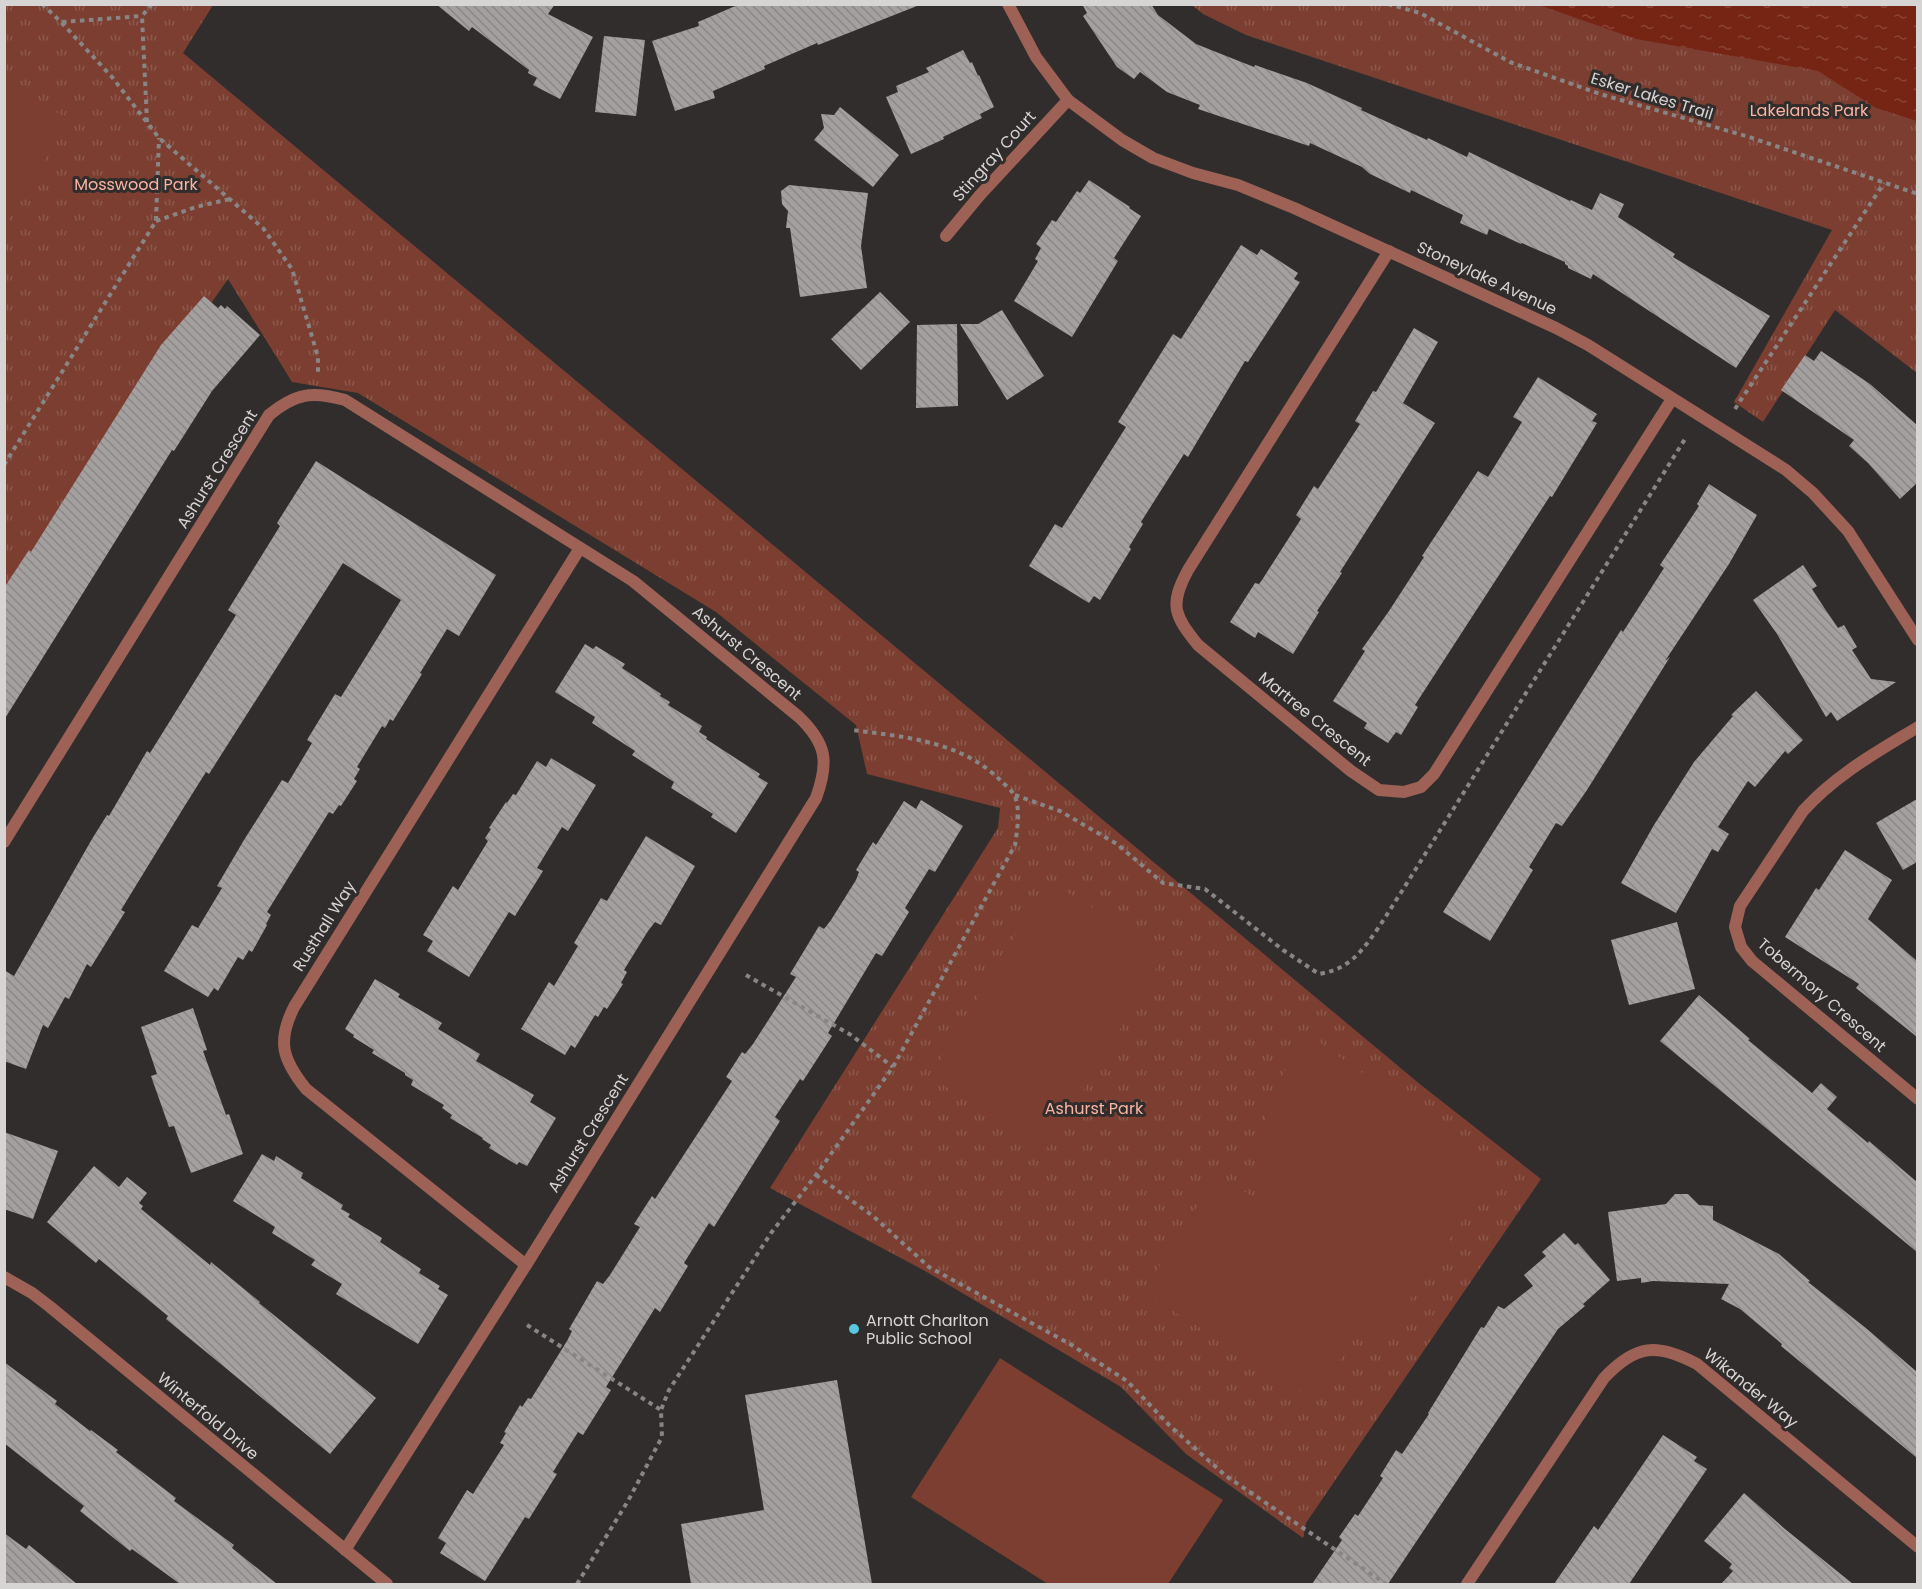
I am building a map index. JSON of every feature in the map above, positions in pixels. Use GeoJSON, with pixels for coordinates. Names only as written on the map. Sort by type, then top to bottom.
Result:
{"type":"FeatureCollection","features":[{"type":"Feature","properties":{"kind":"street","name":"Stoneylake Avenue"},"geometry":{"type":"LineString","coordinates":[[1008,4],[1036,57],[1068,100],[1122,140],[1153,158],[1193,174],[1238,185],[1556,328],[1588,345],[1786,470],[1832,511],[1848,531],[1917,640]]}},
{"type":"Feature","properties":{"kind":"street","name":"Stingray Court"},"geometry":{"type":"LineString","coordinates":[[946,236],[980,195],[1068,100]]}},
{"type":"Feature","properties":{"kind":"street","name":"Martree Crescent"},"geometry":{"type":"LineString","coordinates":[[1389,251],[1177,591],[1177,609],[1184,627],[1198,645],[1351,771],[1379,790],[1404,792],[1421,787],[1434,774],[1672,399]]}},
{"type":"Feature","properties":{"kind":"street","name":"Ashurst Crescent"},"geometry":{"type":"LineString","coordinates":[[4,842],[269,415],[286,401],[306,395],[324,394],[345,400],[633,580],[799,717],[814,731],[822,746],[825,761],[816,798],[526,1265],[345,1550]]}},
{"type":"Feature","properties":{"kind":"street","name":"Rusthall Way"},"geometry":{"type":"LineString","coordinates":[[526,1265],[306,1089],[292,1071],[284,1049],[285,1025],[294,1006],[580,548]]}},
{"type":"Feature","properties":{"kind":"street","name":"Tobermory Crescent"},"geometry":{"type":"LineString","coordinates":[[1917,727],[1842,774],[1812,801],[1740,906],[1735,927],[1741,947],[1752,961],[1917,1099]]}},
{"type":"Feature","properties":{"kind":"street","name":"Winterfold Drive"},"geometry":{"type":"LineString","coordinates":[[4,1277],[49,1306],[387,1584]]}},
{"type":"Feature","properties":{"kind":"street","name":"Wikander Way"},"geometry":{"type":"LineString","coordinates":[[1467,1584],[1604,1378],[1618,1364],[1634,1354],[1652,1349],[1675,1352],[1697,1364],[1917,1547]]}},
{"type":"Feature","properties":{"kind":"path"},"geometry":{"type":"LineString","coordinates":[[42,4],[112,77],[159,138],[263,228],[292,269],[318,357],[318,373]]}},
{"type":"Feature","properties":{"kind":"path"},"geometry":{"type":"LineString","coordinates":[[147,123],[142,16],[152,4]]}},
{"type":"Feature","properties":{"kind":"path","name":"Esker Lakes Trail"},"geometry":{"type":"LineString","coordinates":[[1388,4],[1420,12],[1510,62],[1600,94],[1746,136],[1917,194]]}},
{"type":"Feature","properties":{"kind":"path"},"geometry":{"type":"LineString","coordinates":[[61,22],[142,16]]}},
{"type":"Feature","properties":{"kind":"path"},"geometry":{"type":"LineString","coordinates":[[4,465],[156,221],[159,138]]}},
{"type":"Feature","properties":{"kind":"path"},"geometry":{"type":"LineString","coordinates":[[1735,409],[1884,183]]}},
{"type":"Feature","properties":{"kind":"path"},"geometry":{"type":"LineString","coordinates":[[156,221],[196,207],[230,199]]}},
{"type":"Feature","properties":{"kind":"path"},"geometry":{"type":"LineString","coordinates":[[577,1584],[628,1501],[662,1437],[661,1410],[669,1390],[764,1243],[894,1067],[1015,845],[1018,819],[1015,795],[992,771],[964,753],[912,737],[852,730]]}},
{"type":"Feature","properties":{"kind":"path"},"geometry":{"type":"LineString","coordinates":[[746,975],[850,1035],[894,1067]]}},
{"type":"Feature","properties":{"kind":"path"},"geometry":{"type":"LineString","coordinates":[[816,1175],[873,1216],[929,1267],[1070,1344],[1127,1381],[1171,1427],[1226,1476],[1386,1584]]}},
{"type":"Feature","properties":{"kind":"path"},"geometry":{"type":"LineString","coordinates":[[527,1325],[661,1410]]}},
{"type":"Feature","properties":{"kind":"green space"},"geometry":{"type":"Polygon","coordinates":[[[5,5],[213,5],[183,53],[1421,1085],[1541,1179],[1306,1523],[1303,1538],[1186,1454],[1121,1387],[925,1271],[770,1188],[998,828],[1000,808],[867,774],[856,725],[716,612],[358,393],[292,382],[228,279],[5,599],[5,5]]]}},
{"type":"Feature","properties":{"kind":"green space","name":"Lakelands Park"},"geometry":{"type":"Polygon","coordinates":[[[1192,5],[1917,5],[1917,373],[1835,310],[1763,422],[1734,402],[1832,230],[1246,35],[1203,14],[1192,5]]]}},
{"type":"Feature","properties":{"kind":"green space"},"geometry":{"type":"Polygon","coordinates":[[[5,80],[69,120],[5,226],[5,80]]]}},
{"type":"Feature","properties":{"kind":"green space"},"geometry":{"type":"Polygon","coordinates":[[[1048,881],[1166,952],[1049,1148],[930,1077],[1048,881]]]}},
{"type":"Feature","properties":{"kind":"green space"},"geometry":{"type":"Polygon","coordinates":[[[1309,1035],[1485,1161],[1491,1177],[1378,1348],[1356,1334],[1315,1399],[1143,1292],[1217,1175],[1263,1203],[1261,1158],[1266,1114],[1277,1085],[1309,1035]]]}},
{"type":"Feature","properties":{"kind":"green space"},"geometry":{"type":"Polygon","coordinates":[[[1000,1358],[1223,1500],[1168,1584],[1048,1584],[911,1497],[1000,1358]]]}},
{"type":"Feature","properties":{"kind":"water"},"geometry":{"type":"Polygon","coordinates":[[[1539,5],[1917,5],[1917,121],[1876,108],[1818,71],[1636,39],[1539,5]]]}},
{"type":"Feature","properties":{"kind":"building"},"geometry":{"type":"Polygon","coordinates":[[[436,4],[555,4],[548,14],[593,37],[560,99],[533,85],[537,78],[528,73],[529,70],[472,27],[469,31],[436,4]]]}},
{"type":"Feature","properties":{"kind":"building"},"geometry":{"type":"Polygon","coordinates":[[[740,4],[917,4],[917,6],[818,45],[817,43],[764,66],[765,69],[713,91],[715,98],[675,111],[652,41],[699,26],[698,22],[740,4]]]}},
{"type":"Feature","properties":{"kind":"building"},"geometry":{"type":"Polygon","coordinates":[[[1082,4],[1151,4],[1158,15],[1196,44],[1254,67],[1255,65],[1307,83],[1427,140],[1428,138],[1467,157],[1469,152],[1592,210],[1600,193],[1624,204],[1618,217],[1675,254],[1673,257],[1770,316],[1736,368],[1593,274],[1591,279],[1568,268],[1565,262],[1522,243],[1489,229],[1487,235],[1460,223],[1463,215],[1411,190],[1410,193],[1310,143],[1309,146],[1198,109],[1200,105],[1167,92],[1140,72],[1134,79],[1117,67],[1083,16],[1087,13],[1082,4]]]}},
{"type":"Feature","properties":{"kind":"building"},"geometry":{"type":"Polygon","coordinates":[[[604,36],[645,40],[636,116],[595,112],[604,36]]]}},
{"type":"Feature","properties":{"kind":"building"},"geometry":{"type":"Polygon","coordinates":[[[963,50],[970,63],[972,62],[994,107],[980,114],[982,118],[911,154],[886,97],[898,92],[896,86],[929,72],[926,68],[963,50]]]}},
{"type":"Feature","properties":{"kind":"building"},"geometry":{"type":"Polygon","coordinates":[[[840,107],[899,155],[873,187],[814,140],[824,128],[821,114],[834,115],[840,107]]]}},
{"type":"Feature","properties":{"kind":"building"},"geometry":{"type":"Polygon","coordinates":[[[1089,180],[1141,216],[1114,258],[1118,261],[1072,337],[1014,301],[1038,261],[1035,259],[1041,248],[1036,244],[1052,220],[1056,222],[1077,191],[1080,193],[1089,180]]]}},
{"type":"Feature","properties":{"kind":"building"},"geometry":{"type":"Polygon","coordinates":[[[789,185],[868,193],[861,246],[867,288],[800,297],[790,228],[786,228],[788,211],[782,204],[781,191],[789,185]]]}},
{"type":"Feature","properties":{"kind":"building"},"geometry":{"type":"Polygon","coordinates":[[[1241,245],[1257,255],[1261,249],[1298,273],[1294,279],[1300,282],[1248,362],[1245,361],[1188,457],[1184,454],[1141,522],[1143,524],[1129,547],[1131,549],[1100,600],[1094,596],[1089,603],[1029,566],[1055,524],[1062,528],[1126,427],[1118,422],[1173,334],[1181,339],[1241,245]]]}},
{"type":"Feature","properties":{"kind":"building"},"geometry":{"type":"Polygon","coordinates":[[[880,292],[910,322],[861,370],[831,339],[880,292]]]}},
{"type":"Feature","properties":{"kind":"building"},"geometry":{"type":"Polygon","coordinates":[[[204,296],[218,308],[221,305],[225,309],[227,306],[260,335],[212,391],[174,451],[172,450],[4,720],[4,588],[29,550],[31,552],[161,345],[204,296]]]}},
{"type":"Feature","properties":{"kind":"building"},"geometry":{"type":"Polygon","coordinates":[[[1002,310],[1044,376],[1007,400],[960,324],[978,324],[1002,310]]]}},
{"type":"Feature","properties":{"kind":"building"},"geometry":{"type":"Polygon","coordinates":[[[957,324],[958,406],[916,408],[917,325],[957,324]]]}},
{"type":"Feature","properties":{"kind":"building"},"geometry":{"type":"Polygon","coordinates":[[[1414,328],[1438,342],[1403,403],[1435,423],[1340,572],[1342,573],[1293,654],[1258,632],[1255,638],[1230,622],[1255,583],[1259,584],[1262,580],[1301,519],[1296,515],[1314,486],[1318,489],[1360,424],[1355,421],[1373,391],[1376,392],[1414,328]]]}},
{"type":"Feature","properties":{"kind":"building"},"geometry":{"type":"Polygon","coordinates":[[[1821,351],[1870,384],[1917,425],[1917,483],[1900,499],[1868,463],[1849,446],[1854,440],[1781,390],[1805,355],[1814,361],[1821,351]]]}},
{"type":"Feature","properties":{"kind":"building"},"geometry":{"type":"Polygon","coordinates":[[[1538,377],[1597,414],[1592,421],[1597,423],[1552,497],[1550,496],[1415,705],[1418,707],[1401,735],[1396,732],[1388,743],[1364,728],[1367,723],[1333,701],[1365,651],[1362,649],[1389,611],[1478,471],[1488,477],[1522,422],[1513,417],[1538,377]]]}},
{"type":"Feature","properties":{"kind":"building"},"geometry":{"type":"Polygon","coordinates":[[[316,461],[496,575],[459,636],[447,629],[393,721],[390,719],[385,728],[382,726],[357,767],[360,769],[354,779],[357,781],[341,806],[339,805],[333,814],[329,812],[267,912],[271,915],[252,952],[249,950],[243,960],[238,957],[218,991],[214,988],[208,997],[164,971],[192,925],[198,928],[222,888],[217,886],[244,840],[282,780],[288,783],[312,743],[307,740],[335,694],[341,697],[401,600],[343,563],[209,774],[206,772],[184,807],[121,910],[125,912],[91,967],[87,964],[69,999],[65,997],[48,1028],[43,1025],[26,1069],[4,1061],[4,970],[14,976],[92,839],[107,815],[109,816],[147,751],[150,753],[236,615],[228,610],[280,526],[277,523],[316,461]]]}},
{"type":"Feature","properties":{"kind":"building"},"geometry":{"type":"Polygon","coordinates":[[[1709,484],[1757,515],[1729,564],[1665,661],[1670,657],[1587,790],[1562,826],[1556,823],[1529,867],[1533,870],[1490,941],[1443,912],[1621,630],[1623,632],[1664,568],[1660,565],[1699,506],[1697,504],[1709,484]]]}},
{"type":"Feature","properties":{"kind":"building"},"geometry":{"type":"Polygon","coordinates":[[[1803,565],[1817,586],[1812,589],[1838,628],[1844,625],[1857,647],[1852,650],[1871,679],[1896,682],[1837,721],[1831,712],[1826,717],[1777,634],[1753,600],[1803,565]]]}},
{"type":"Feature","properties":{"kind":"building"},"geometry":{"type":"Polygon","coordinates":[[[585,644],[593,649],[596,646],[625,664],[622,668],[661,694],[660,696],[670,702],[668,705],[702,726],[699,732],[707,737],[706,739],[760,774],[758,777],[768,783],[736,833],[711,817],[713,814],[671,788],[674,782],[632,755],[635,751],[592,723],[595,717],[555,692],[585,644]]]}},
{"type":"Feature","properties":{"kind":"building"},"geometry":{"type":"Polygon","coordinates":[[[1756,691],[1803,740],[1788,754],[1785,751],[1755,787],[1748,781],[1718,827],[1729,834],[1718,852],[1712,849],[1676,913],[1621,883],[1694,762],[1733,716],[1731,715],[1756,691]]]}},
{"type":"Feature","properties":{"kind":"building"},"geometry":{"type":"Polygon","coordinates":[[[551,758],[596,785],[568,831],[562,827],[537,868],[543,871],[515,916],[509,912],[469,977],[427,951],[433,941],[423,935],[453,886],[458,890],[488,841],[485,838],[491,829],[489,828],[506,802],[513,794],[516,795],[537,761],[546,767],[551,758]]]}},
{"type":"Feature","properties":{"kind":"building"},"geometry":{"type":"Polygon","coordinates":[[[1917,799],[1917,862],[1903,870],[1876,823],[1917,799]]]}},
{"type":"Feature","properties":{"kind":"building"},"geometry":{"type":"Polygon","coordinates":[[[921,800],[963,826],[935,872],[929,869],[905,908],[909,912],[882,956],[876,953],[828,1033],[832,1036],[803,1081],[800,1079],[775,1117],[780,1121],[714,1227],[709,1223],[684,1263],[688,1266],[660,1312],[655,1308],[606,1387],[611,1390],[583,1435],[578,1432],[553,1472],[557,1474],[529,1519],[525,1517],[485,1581],[440,1553],[446,1543],[438,1538],[467,1490],[473,1494],[504,1445],[500,1443],[506,1433],[504,1432],[520,1405],[522,1407],[528,1398],[531,1399],[567,1341],[572,1331],[569,1329],[597,1281],[603,1284],[610,1275],[640,1227],[634,1224],[652,1196],[655,1199],[732,1081],[726,1077],[742,1052],[745,1054],[753,1044],[796,977],[790,974],[819,926],[824,929],[831,920],[856,880],[859,872],[856,870],[873,842],[876,845],[904,801],[916,809],[921,800]]]}},
{"type":"Feature","properties":{"kind":"building"},"geometry":{"type":"Polygon","coordinates":[[[646,836],[695,866],[661,925],[655,922],[624,970],[627,972],[621,983],[623,984],[607,1009],[604,1007],[598,1017],[595,1015],[575,1048],[571,1045],[565,1055],[521,1029],[549,982],[554,986],[578,946],[574,943],[601,898],[607,901],[646,836]]]}},
{"type":"Feature","properties":{"kind":"building"},"geometry":{"type":"Polygon","coordinates":[[[1845,850],[1892,880],[1868,919],[1917,961],[1917,1037],[1856,988],[1859,984],[1785,937],[1816,888],[1819,890],[1845,850]]]}},
{"type":"Feature","properties":{"kind":"building"},"geometry":{"type":"Polygon","coordinates":[[[1677,922],[1695,989],[1629,1005],[1611,940],[1677,922]]]}},
{"type":"Feature","properties":{"kind":"building"},"geometry":{"type":"Polygon","coordinates":[[[375,979],[400,994],[398,997],[442,1023],[438,1029],[480,1054],[476,1061],[534,1095],[530,1102],[556,1118],[527,1166],[519,1162],[517,1165],[489,1148],[491,1145],[483,1138],[450,1118],[452,1115],[442,1108],[444,1105],[411,1085],[413,1080],[405,1073],[372,1053],[374,1050],[345,1029],[375,979]]]}},
{"type":"Feature","properties":{"kind":"building"},"geometry":{"type":"Polygon","coordinates":[[[1699,995],[1750,1039],[1748,1040],[1812,1093],[1821,1083],[1837,1097],[1827,1109],[1917,1182],[1917,1252],[1660,1041],[1699,995]]]}},
{"type":"Feature","properties":{"kind":"building"},"geometry":{"type":"Polygon","coordinates":[[[193,1008],[207,1050],[203,1051],[243,1154],[191,1173],[174,1126],[169,1127],[151,1076],[157,1074],[141,1027],[193,1008]]]}},
{"type":"Feature","properties":{"kind":"building"},"geometry":{"type":"Polygon","coordinates":[[[4,1132],[58,1151],[33,1219],[4,1209],[4,1132]]]}},
{"type":"Feature","properties":{"kind":"building"},"geometry":{"type":"Polygon","coordinates":[[[262,1154],[274,1161],[276,1156],[303,1173],[301,1178],[343,1205],[341,1209],[350,1214],[348,1217],[382,1238],[380,1242],[421,1269],[419,1273],[440,1286],[438,1289],[448,1295],[418,1344],[336,1294],[342,1284],[311,1265],[315,1260],[272,1233],[275,1227],[233,1201],[262,1154]]]}},
{"type":"Feature","properties":{"kind":"building"},"geometry":{"type":"Polygon","coordinates":[[[94,1166],[119,1187],[127,1177],[147,1193],[139,1203],[143,1206],[141,1209],[210,1265],[211,1262],[376,1398],[330,1454],[166,1319],[168,1316],[99,1259],[96,1263],[47,1222],[94,1166]]]}},
{"type":"Feature","properties":{"kind":"building"},"geometry":{"type":"Polygon","coordinates":[[[1675,1194],[1688,1194],[1699,1205],[1713,1206],[1713,1220],[1779,1254],[1810,1281],[1808,1282],[1917,1372],[1917,1458],[1781,1346],[1782,1344],[1740,1309],[1721,1299],[1729,1284],[1653,1281],[1641,1283],[1641,1278],[1617,1281],[1608,1212],[1666,1204],[1675,1194]]]}},
{"type":"Feature","properties":{"kind":"building"},"geometry":{"type":"Polygon","coordinates":[[[1564,1233],[1575,1245],[1578,1243],[1610,1280],[1558,1329],[1388,1584],[1312,1584],[1342,1540],[1339,1537],[1355,1514],[1358,1516],[1383,1478],[1380,1476],[1396,1450],[1402,1454],[1429,1414],[1481,1327],[1484,1328],[1498,1306],[1504,1309],[1533,1286],[1524,1275],[1546,1256],[1542,1252],[1564,1233]]]}},
{"type":"Feature","properties":{"kind":"building"},"geometry":{"type":"Polygon","coordinates":[[[4,1362],[57,1401],[55,1404],[118,1450],[116,1452],[176,1498],[174,1501],[234,1545],[232,1548],[277,1584],[180,1584],[132,1549],[130,1551],[80,1511],[84,1506],[4,1443],[4,1362]]]}},
{"type":"Feature","properties":{"kind":"building"},"geometry":{"type":"Polygon","coordinates":[[[837,1380],[872,1584],[691,1584],[681,1524],[764,1510],[745,1395],[837,1380]]]}},
{"type":"Feature","properties":{"kind":"building"},"geometry":{"type":"Polygon","coordinates":[[[1663,1435],[1697,1457],[1694,1461],[1707,1469],[1629,1584],[1554,1584],[1594,1526],[1598,1530],[1663,1435]]]}},
{"type":"Feature","properties":{"kind":"building"},"geometry":{"type":"Polygon","coordinates":[[[1744,1493],[1853,1584],[1721,1584],[1733,1571],[1729,1568],[1732,1564],[1704,1541],[1744,1493]]]}},
{"type":"Feature","properties":{"kind":"building"},"geometry":{"type":"Polygon","coordinates":[[[4,1533],[26,1549],[29,1545],[77,1584],[4,1584],[4,1533]]]}},
{"type":"Feature","properties":{"kind":"place","name":"Arnott Charlton Public School"},"geometry":{"type":"Point","coordinates":[854,1329]}},
{"type":"Feature","properties":{"kind":"park label","name":"Mosswood Park"},"geometry":{"type":"Point","coordinates":[136,184]}},
{"type":"Feature","properties":{"kind":"park label","name":"Ashurst Park"},"geometry":{"type":"Point","coordinates":[1094,1108]}}]}
